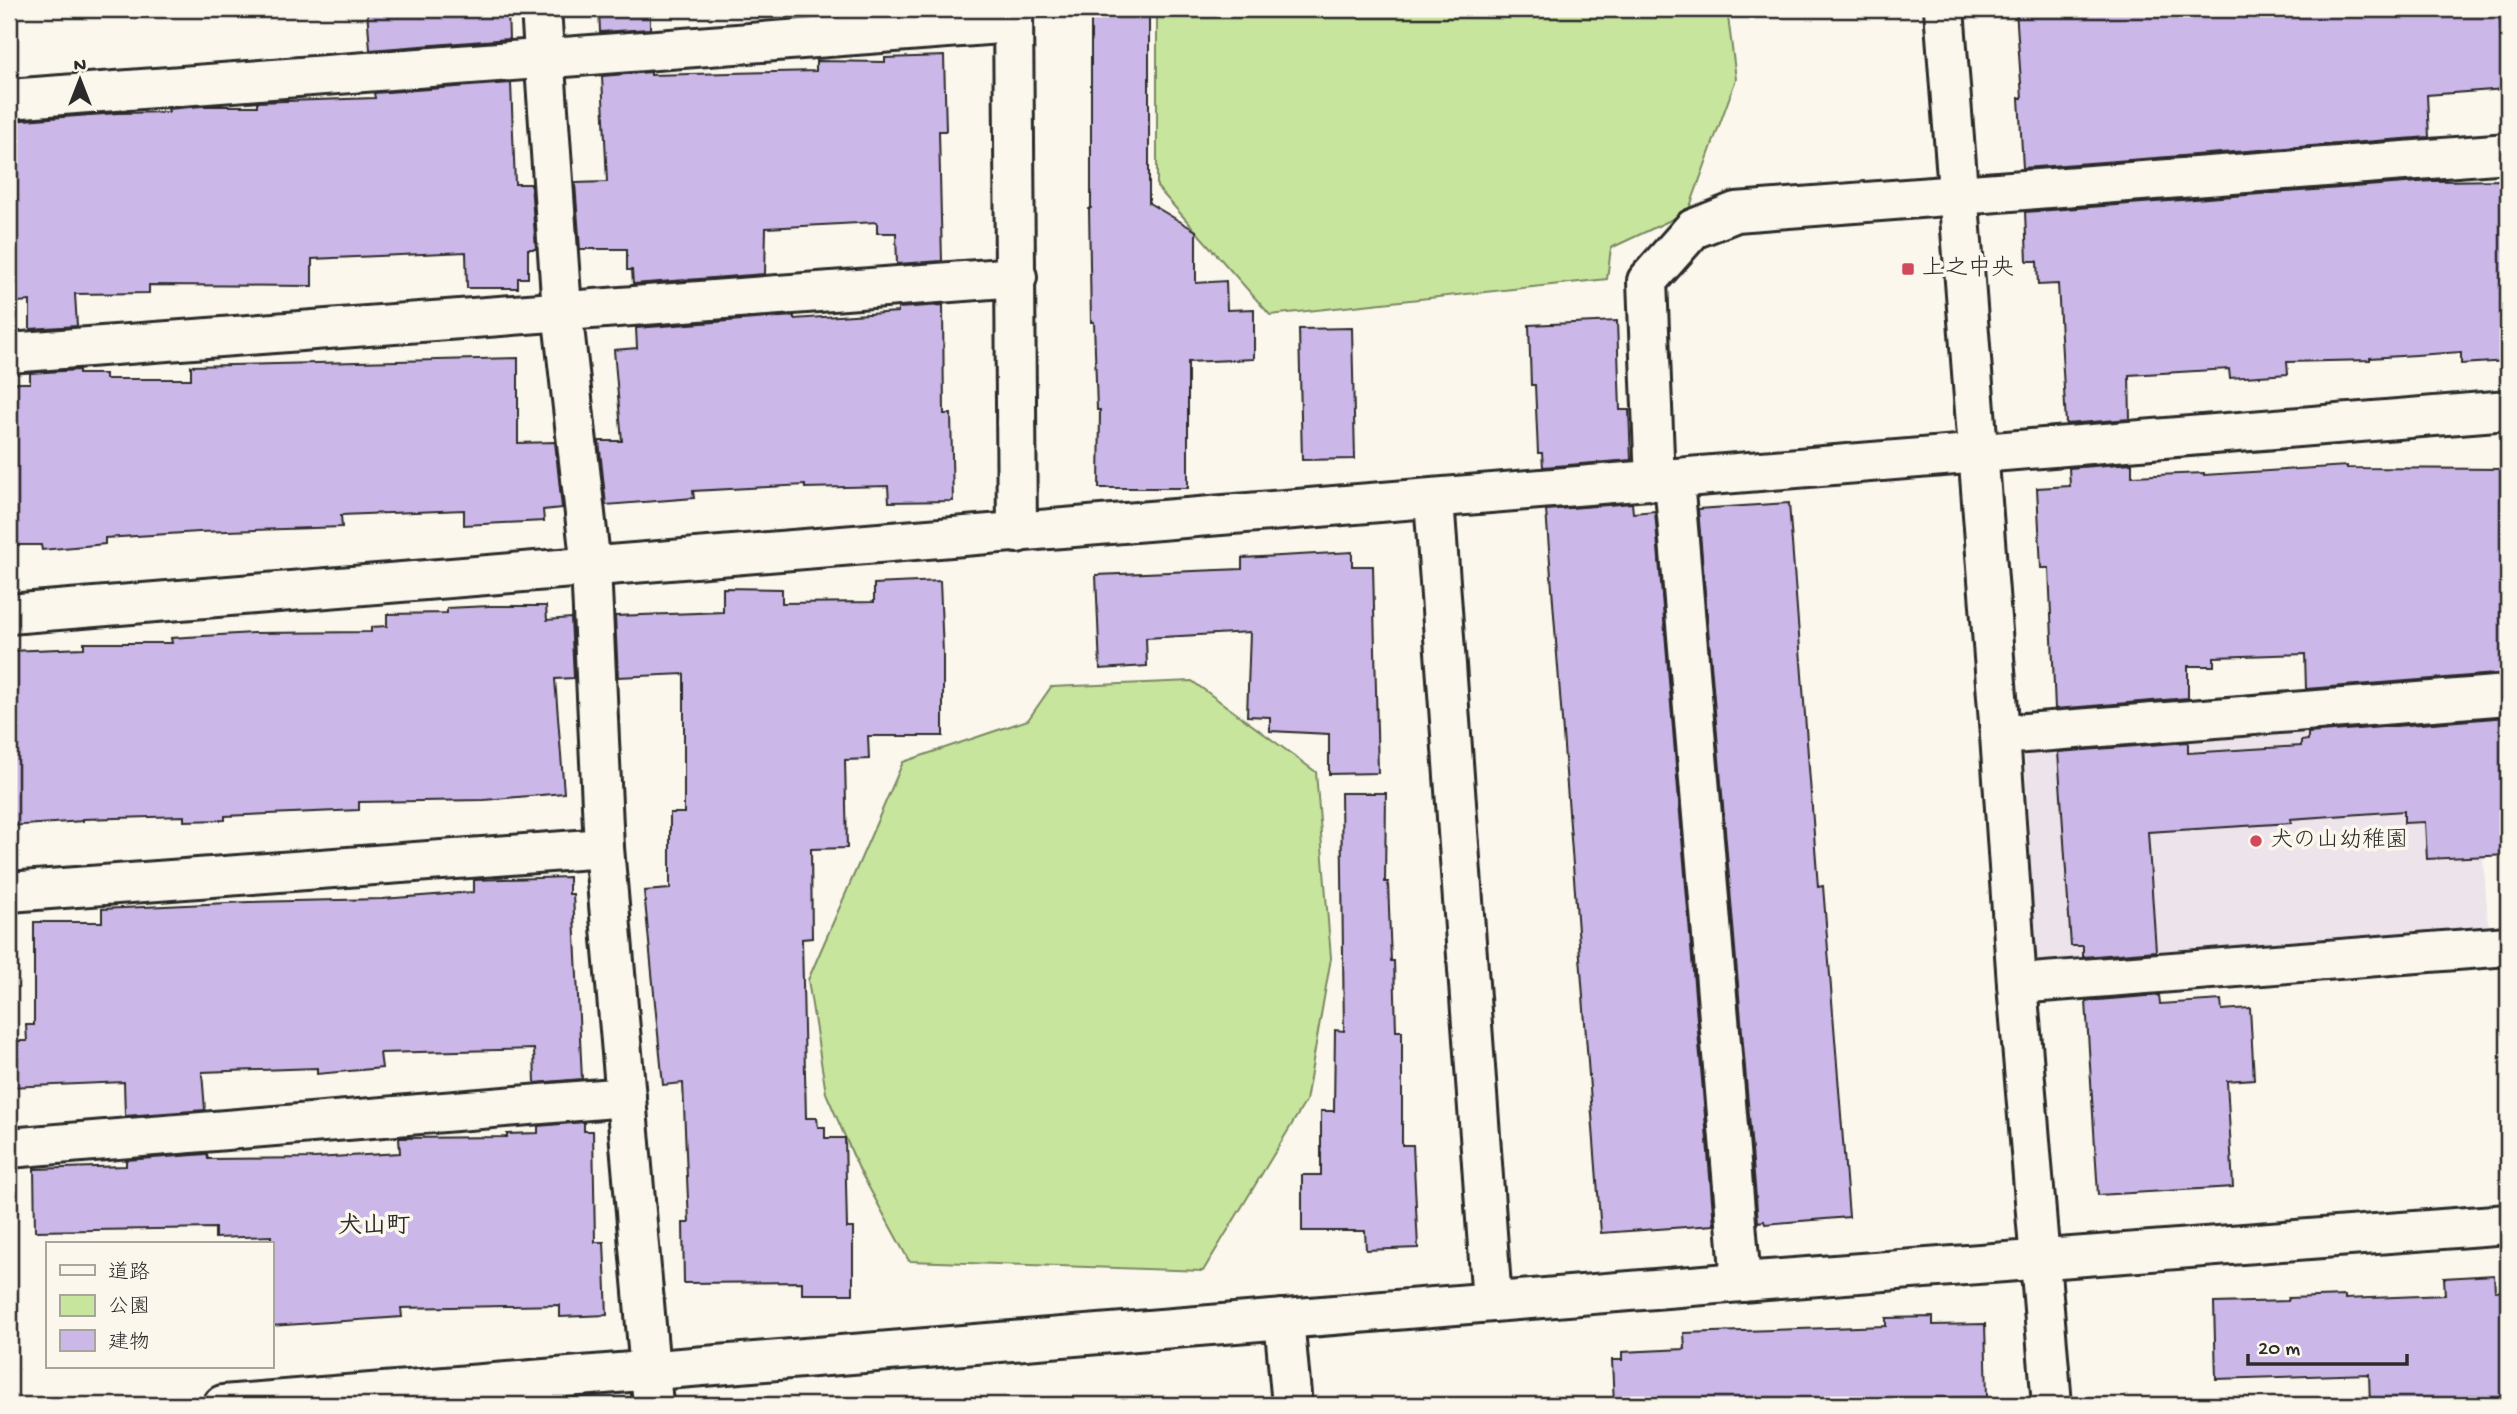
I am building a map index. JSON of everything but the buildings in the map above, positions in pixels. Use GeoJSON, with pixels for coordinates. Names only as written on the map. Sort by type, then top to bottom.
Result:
{"type":"FeatureCollection","features":[{"type":"Feature","properties":{"kind":"street"},"geometry":{"type":"LineString","coordinates":[[541,9],[562,310],[591,567],[604,848],[651,1388]]}},
{"type":"Feature","properties":{"kind":"street"},"geometry":{"type":"LineString","coordinates":[[1944,9],[2017,984],[2052,1405]]}},
{"type":"Feature","properties":{"kind":"street"},"geometry":{"type":"LineString","coordinates":[[9,99],[546,59],[1013,16],[1017,533]]}},
{"type":"Feature","properties":{"kind":"street"},"geometry":{"type":"LineString","coordinates":[[1741,1282],[1647,281],[1693,229],[1736,212],[2508,153]]}},
{"type":"Feature","properties":{"kind":"street"},"geometry":{"type":"LineString","coordinates":[[9,353],[1017,277]]}},
{"type":"Feature","properties":{"kind":"street"},"geometry":{"type":"LineString","coordinates":[[9,614],[2508,410]]}},
{"type":"Feature","properties":{"kind":"street"},"geometry":{"type":"LineString","coordinates":[[1434,499],[1492,1302]]}},
{"type":"Feature","properties":{"kind":"street"},"geometry":{"type":"LineString","coordinates":[[2000,735],[2508,695]]}},
{"type":"Feature","properties":{"kind":"street"},"geometry":{"type":"LineString","coordinates":[[9,892],[604,848]]}},
{"type":"Feature","properties":{"kind":"street"},"geometry":{"type":"LineString","coordinates":[[2017,984],[2508,946]]}},
{"type":"Feature","properties":{"kind":"street"},"geometry":{"type":"LineString","coordinates":[[9,1148],[626,1097]]}},
{"type":"Feature","properties":{"kind":"street"},"geometry":{"type":"LineString","coordinates":[[223,1405],[651,1388],[1284,1319],[2508,1224]]}},
{"type":"Feature","properties":{"kind":"street"},"geometry":{"type":"LineString","coordinates":[[1284,1319],[1292,1405]]}},
{"type":"Feature","properties":{"kind":"shaded area","name":"犬の山幼稚園"},"geometry":{"type":"Polygon","coordinates":[[[2472,704],[2489,935],[2037,968],[2024,747],[2472,704]]]}},
{"type":"Feature","properties":{"kind":"green space"},"geometry":{"type":"Polygon","coordinates":[[[1157,9],[1727,9],[1736,79],[1688,212],[1611,248],[1607,279],[1270,315],[1157,187],[1157,9]]]}},
{"type":"Feature","properties":{"kind":"green space"},"geometry":{"type":"Polygon","coordinates":[[[1192,681],[1316,772],[1331,958],[1306,1101],[1203,1271],[909,1261],[860,1171],[826,1093],[808,980],[903,762],[1028,720],[1051,687],[1192,681]]]}},
{"type":"Feature","properties":{"kind":"place","name":"上之中央"},"geometry":{"type":"Point","coordinates":[1908,269]}},
{"type":"Feature","properties":{"kind":"place","name":"犬の山幼稚園"},"geometry":{"type":"Point","coordinates":[2256,841]}},
{"type":"Feature","properties":{"kind":"district","name":"犬山町"},"geometry":{"type":"Point","coordinates":[374,1227]}}]}
